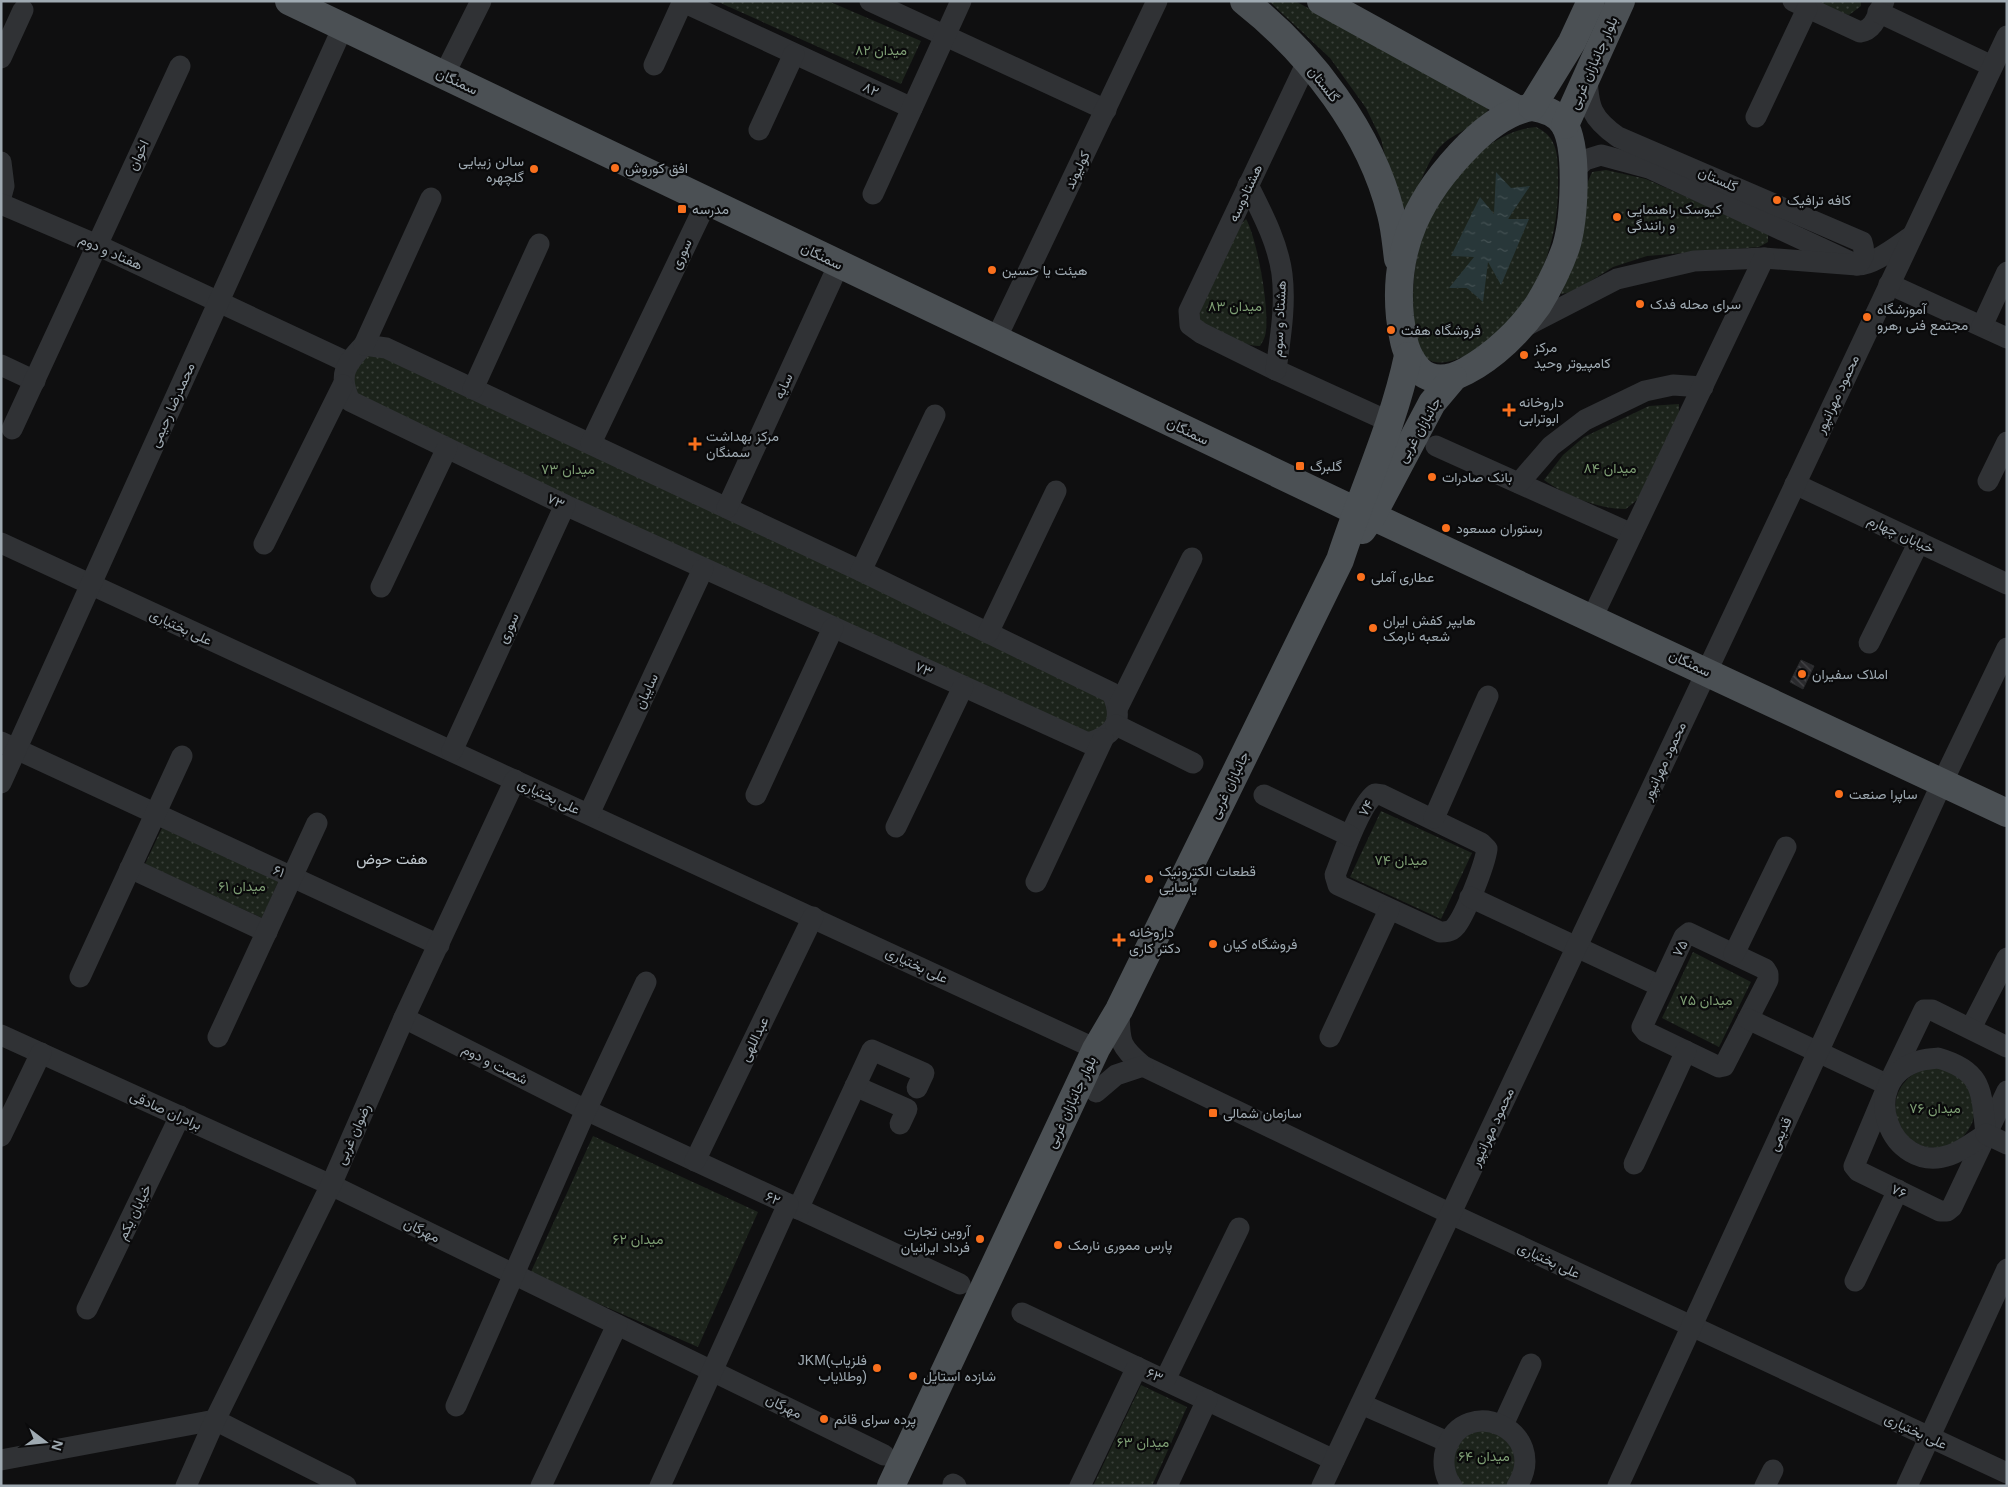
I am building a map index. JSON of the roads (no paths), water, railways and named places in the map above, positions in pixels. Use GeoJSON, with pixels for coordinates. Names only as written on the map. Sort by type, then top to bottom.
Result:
{"type":"FeatureCollection","features":[{"type":"Feature","properties":{"kind":"main road","name":"سمنگان"},"geometry":{"type":"LineString","coordinates":[[289,1],[1364,514],[1707,671],[2007,813]]}},
{"type":"Feature","properties":{"kind":"main road","name":"گلستان"},"geometry":{"type":"LineString","coordinates":[[1244,1],[1259,13],[1324,80],[1348,117],[1376,171],[1391,214],[1400,271]]}},
{"type":"Feature","properties":{"kind":"main road","name":"بلوار جانبازان غربی"},"geometry":{"type":"LineString","coordinates":[[1525,108],[1572,42],[1591,1]]}},
{"type":"Feature","properties":{"kind":"main road","name":"بلوار جانبازان غربی"},"geometry":{"type":"LineString","coordinates":[[1565,125],[1621,1]]}},
{"type":"Feature","properties":{"kind":"main road"},"geometry":{"type":"LineString","coordinates":[[1331,4],[1525,108],[1545,109],[1555,114],[1565,125]]}},
{"type":"Feature","properties":{"kind":"main road"},"geometry":{"type":"LineString","coordinates":[[1454,378],[1436,379],[1423,374],[1408,356],[1403,341],[1400,310],[1400,271],[1407,239],[1421,205],[1437,179],[1476,138],[1525,108]]}},
{"type":"Feature","properties":{"kind":"main road","name":"جانبازان غربی"},"geometry":{"type":"LineString","coordinates":[[1096,1049],[1119,1010],[1364,514],[1432,402],[1454,378],[1486,358],[1520,328],[1554,276],[1566,246],[1572,216],[1573,155],[1565,125]]}},
{"type":"Feature","properties":{"kind":"main road","name":"جانبازان غربی"},"geometry":{"type":"LineString","coordinates":[[1364,514],[1408,356]]}},
{"type":"Feature","properties":{"kind":"main road","name":"بلوار جانبازان غربی"},"geometry":{"type":"LineString","coordinates":[[891,1486],[1096,1049],[1104,1055],[1107,1063],[1096,1092],[908,1486]]}},
{"type":"Feature","properties":{"kind":"street"},"geometry":{"type":"LineString","coordinates":[[444,75],[482,1]]}},
{"type":"Feature","properties":{"kind":"street"},"geometry":{"type":"LineString","coordinates":[[870,1],[1106,110]]}},
{"type":"Feature","properties":{"kind":"street"},"geometry":{"type":"LineString","coordinates":[[873,194],[961,1]]}},
{"type":"Feature","properties":{"kind":"street","name":"کولیوند"},"geometry":{"type":"LineString","coordinates":[[996,339],[1157,1]]}},
{"type":"Feature","properties":{"kind":"street"},"geometry":{"type":"LineString","coordinates":[[654,65],[683,2]]}},
{"type":"Feature","properties":{"kind":"street","name":"۸۲"},"geometry":{"type":"LineString","coordinates":[[683,2],[912,108]]}},
{"type":"Feature","properties":{"kind":"street"},"geometry":{"type":"LineString","coordinates":[[1756,117],[1800,5],[1860,32],[1868,31],[1871,28],[1881,7],[1992,66]]}},
{"type":"Feature","properties":{"kind":"street"},"geometry":{"type":"LineString","coordinates":[[1,58],[23,10]]}},
{"type":"Feature","properties":{"kind":"street","name":"محمدرضا رحیمی"},"geometry":{"type":"LineString","coordinates":[[1,783],[9,746],[90,585],[343,27]]}},
{"type":"Feature","properties":{"kind":"street","name":"محمود مهرانپور"},"geometry":{"type":"LineString","coordinates":[[1322,1486],[2007,36]]}},
{"type":"Feature","properties":{"kind":"street"},"geometry":{"type":"LineString","coordinates":[[759,130],[794,54]]}},
{"type":"Feature","properties":{"kind":"street","name":"هشتادوسه"},"geometry":{"type":"LineString","coordinates":[[1190,325],[1189,312],[1307,62]]}},
{"type":"Feature","properties":{"kind":"street","name":"اخوان"},"geometry":{"type":"LineString","coordinates":[[12,429],[180,66]]}},
{"type":"Feature","properties":{"kind":"street","name":"گلستان"},"geometry":{"type":"LineString","coordinates":[[1573,171],[1585,160],[1601,155],[1649,168],[1857,264],[1864,257],[1865,249],[1862,242],[1618,137],[1601,125],[1588,102],[1587,74]]}},
{"type":"Feature","properties":{"kind":"street"},"geometry":{"type":"LineString","coordinates":[[1,162],[4,186],[1,197]]}},
{"type":"Feature","properties":{"kind":"street","name":"هشتاد و سوم"},"geometry":{"type":"LineString","coordinates":[[1248,185],[1269,228],[1282,274],[1282,322],[1276,370]]}},
{"type":"Feature","properties":{"kind":"street"},"geometry":{"type":"LineString","coordinates":[[264,544],[343,385],[347,362],[364,345],[430,198]]}},
{"type":"Feature","properties":{"kind":"street","name":"سوری"},"geometry":{"type":"LineString","coordinates":[[591,444],[707,200]]}},
{"type":"Feature","properties":{"kind":"street","name":"هفتاد و دوم"},"geometry":{"type":"LineString","coordinates":[[1,204],[97,245],[347,362]]}},
{"type":"Feature","properties":{"kind":"street"},"geometry":{"type":"LineString","coordinates":[[1520,328],[1617,279],[1694,261],[1764,258],[1864,265],[1873,262],[1912,236]]}},
{"type":"Feature","properties":{"kind":"street"},"geometry":{"type":"LineString","coordinates":[[473,389],[539,244]]}},
{"type":"Feature","properties":{"kind":"street"},"geometry":{"type":"LineString","coordinates":[[1592,618],[1764,258]]}},
{"type":"Feature","properties":{"kind":"street","name":"سایه"},"geometry":{"type":"LineString","coordinates":[[727,508],[838,264]]}},
{"type":"Feature","properties":{"kind":"street"},"geometry":{"type":"LineString","coordinates":[[1982,326],[2007,272]]}},
{"type":"Feature","properties":{"kind":"street"},"geometry":{"type":"LineString","coordinates":[[1890,284],[2007,338]]}},
{"type":"Feature","properties":{"kind":"street","name":"هشتاد و سوم"},"geometry":{"type":"LineString","coordinates":[[1190,325],[1201,334],[1390,422]]}},
{"type":"Feature","properties":{"kind":"street"},"geometry":{"type":"LineString","coordinates":[[364,345],[386,348],[861,571],[1112,693],[1112,724]]}},
{"type":"Feature","properties":{"kind":"street"},"geometry":{"type":"LineString","coordinates":[[1,365],[34,381]]}},
{"type":"Feature","properties":{"kind":"street","name":"۷۳"},"geometry":{"type":"LineString","coordinates":[[343,385],[350,401],[565,505],[1088,743],[1112,724]]}},
{"type":"Feature","properties":{"kind":"street"},"geometry":{"type":"LineString","coordinates":[[1519,483],[1551,446],[1585,420],[1644,391],[1673,385],[1703,387]]}},
{"type":"Feature","properties":{"kind":"street"},"geometry":{"type":"LineString","coordinates":[[861,571],[935,415]]}},
{"type":"Feature","properties":{"kind":"street"},"geometry":{"type":"LineString","coordinates":[[1988,481],[2007,442]]}},
{"type":"Feature","properties":{"kind":"street"},"geometry":{"type":"LineString","coordinates":[[1436,446],[1632,534]]}},
{"type":"Feature","properties":{"kind":"street"},"geometry":{"type":"LineString","coordinates":[[381,587],[447,448]]}},
{"type":"Feature","properties":{"kind":"street","name":"خیابان چهارم"},"geometry":{"type":"LineString","coordinates":[[1795,484],[2007,584]]}},
{"type":"Feature","properties":{"kind":"street"},"geometry":{"type":"LineString","coordinates":[[988,633],[1056,491]]}},
{"type":"Feature","properties":{"kind":"street","name":"سوری"},"geometry":{"type":"LineString","coordinates":[[452,751],[565,505]]}},
{"type":"Feature","properties":{"kind":"street"},"geometry":{"type":"LineString","coordinates":[[1869,642],[1919,542]]}},
{"type":"Feature","properties":{"kind":"street","name":"علی بختیاری"},"geometry":{"type":"LineString","coordinates":[[1,543],[1096,1049]]}},
{"type":"Feature","properties":{"kind":"street"},"geometry":{"type":"LineString","coordinates":[[1036,882],[1192,558]]}},
{"type":"Feature","properties":{"kind":"street","name":"سایبان"},"geometry":{"type":"LineString","coordinates":[[589,814],[703,569]]}},
{"type":"Feature","properties":{"kind":"street"},"geometry":{"type":"LineString","coordinates":[[756,795],[833,628]]}},
{"type":"Feature","properties":{"kind":"street","name":"قدیمی"},"geometry":{"type":"LineString","coordinates":[[1618,1486],[1942,782],[2007,648]]}},
{"type":"Feature","properties":{"kind":"street"},"geometry":{"type":"LineString","coordinates":[[896,827],[963,687]]}},
{"type":"Feature","properties":{"kind":"street"},"geometry":{"type":"LineString","coordinates":[[1434,818],[1488,696]]}},
{"type":"Feature","properties":{"kind":"street"},"geometry":{"type":"LineString","coordinates":[[1112,724],[1193,763]]}},
{"type":"Feature","properties":{"kind":"street","name":"۶۱"},"geometry":{"type":"LineString","coordinates":[[9,746],[292,877],[218,1037]]}},
{"type":"Feature","properties":{"kind":"street"},"geometry":{"type":"LineString","coordinates":[[80,977],[182,756]]}},
{"type":"Feature","properties":{"kind":"street","name":"رضوان غربی"},"geometry":{"type":"LineString","coordinates":[[186,1486],[216,1420],[331,1185],[404,1018],[515,780]]}},
{"type":"Feature","properties":{"kind":"street","name":"۷۴"},"geometry":{"type":"LineString","coordinates":[[1374,794],[1382,795],[1434,818],[1481,843],[1487,849],[1486,858],[1470,897],[1455,927],[1449,931],[1440,932],[1338,885],[1335,881],[1335,875],[1350,836],[1369,799],[1374,794]]}},
{"type":"Feature","properties":{"kind":"street"},"geometry":{"type":"LineString","coordinates":[[1264,795],[1350,836]]}},
{"type":"Feature","properties":{"kind":"street"},"geometry":{"type":"LineString","coordinates":[[317,823],[292,877],[439,945]]}},
{"type":"Feature","properties":{"kind":"street"},"geometry":{"type":"LineString","coordinates":[[1734,954],[1786,847]]}},
{"type":"Feature","properties":{"kind":"street"},"geometry":{"type":"LineString","coordinates":[[130,868],[267,932]]}},
{"type":"Feature","properties":{"kind":"street"},"geometry":{"type":"LineString","coordinates":[[1470,897],[1660,986]]}},
{"type":"Feature","properties":{"kind":"street"},"geometry":{"type":"LineString","coordinates":[[1330,1037],[1390,910]]}},
{"type":"Feature","properties":{"kind":"street","name":"عبداللهی"},"geometry":{"type":"LineString","coordinates":[[695,1161],[813,917]]}},
{"type":"Feature","properties":{"kind":"street","name":"۷۵"},"geometry":{"type":"LineString","coordinates":[[1689,933],[1734,954],[1768,974],[1724,1066],[1719,1067],[1646,1032],[1642,1027],[1684,936],[1689,933]]}},
{"type":"Feature","properties":{"kind":"street"},"geometry":{"type":"LineString","coordinates":[[1971,1028],[2007,958]]}},
{"type":"Feature","properties":{"kind":"street"},"geometry":{"type":"LineString","coordinates":[[456,1406],[586,1110],[646,982]]}},
{"type":"Feature","properties":{"kind":"street","name":"جانبازان غربی"},"geometry":{"type":"LineString","coordinates":[[1119,1010],[1120,1041],[1130,1056],[1143,1066]]}},
{"type":"Feature","properties":{"kind":"street","name":"۷۶"},"geometry":{"type":"LineString","coordinates":[[2007,1047],[1932,1010],[1924,1010],[1888,1085],[1854,1166],[1858,1171],[1940,1211],[1948,1212],[2007,1091]]}},
{"type":"Feature","properties":{"kind":"street","name":"شصت و دوم"},"geometry":{"type":"LineString","coordinates":[[404,1018],[586,1110]]}},
{"type":"Feature","properties":{"kind":"street"},"geometry":{"type":"LineString","coordinates":[[1748,1019],[1888,1085]]}},
{"type":"Feature","properties":{"kind":"street","name":"برادران صادقی"},"geometry":{"type":"LineString","coordinates":[[1,1034],[331,1185]]}},
{"type":"Feature","properties":{"kind":"street"},"geometry":{"type":"LineString","coordinates":[[917,1088],[924,1072],[872,1050],[793,1207],[960,1284]]}},
{"type":"Feature","properties":{"kind":"street"},"geometry":{"type":"LineString","coordinates":[[1634,1164],[1686,1051]]}},
{"type":"Feature","properties":{"kind":"street"},"geometry":{"type":"LineString","coordinates":[[1,1136],[40,1053]]}},
{"type":"Feature","properties":{"kind":"street","name":"۷۶"},"geometry":{"type":"LineString","coordinates":[[1938,1058],[1957,1064],[1972,1076],[1982,1093],[1986,1134],[1950,1156],[1930,1158],[1912,1152],[1896,1140],[1887,1123],[1885,1104],[1888,1085],[1902,1070],[1919,1060],[1938,1058]]}},
{"type":"Feature","properties":{"kind":"street"},"geometry":{"type":"LineString","coordinates":[[1096,1092],[1116,1075],[1129,1069],[1143,1066]]}},
{"type":"Feature","properties":{"kind":"street","name":"علی بختیاری"},"geometry":{"type":"LineString","coordinates":[[1143,1066],[1450,1214],[2007,1473]]}},
{"type":"Feature","properties":{"kind":"street"},"geometry":{"type":"LineString","coordinates":[[855,1086],[907,1109],[900,1124]]}},
{"type":"Feature","properties":{"kind":"street","name":"۶۲"},"geometry":{"type":"LineString","coordinates":[[586,1110],[793,1207],[712,1370],[660,1486]]}},
{"type":"Feature","properties":{"kind":"street","name":"خیابان یکم"},"geometry":{"type":"LineString","coordinates":[[87,1309],[180,1116]]}},
{"type":"Feature","properties":{"kind":"street"},"geometry":{"type":"LineString","coordinates":[[1986,1134],[2007,1144]]}},
{"type":"Feature","properties":{"kind":"street","name":"مهرگان"},"geometry":{"type":"LineString","coordinates":[[331,1185],[513,1275]]}},
{"type":"Feature","properties":{"kind":"street"},"geometry":{"type":"LineString","coordinates":[[1855,1281],[1898,1190]]}},
{"type":"Feature","properties":{"kind":"street"},"geometry":{"type":"LineString","coordinates":[[1165,1380],[1238,1228]]}},
{"type":"Feature","properties":{"kind":"street"},"geometry":{"type":"LineString","coordinates":[[1907,1486],[2007,1269]]}},
{"type":"Feature","properties":{"kind":"street"},"geometry":{"type":"LineString","coordinates":[[513,1275],[712,1370]]}},
{"type":"Feature","properties":{"kind":"street"},"geometry":{"type":"LineString","coordinates":[[1022,1313],[1137,1367]]}},
{"type":"Feature","properties":{"kind":"street"},"geometry":{"type":"LineString","coordinates":[[541,1486],[617,1325]]}},
{"type":"Feature","properties":{"kind":"street"},"geometry":{"type":"LineString","coordinates":[[1503,1425],[1531,1364]]}},
{"type":"Feature","properties":{"kind":"street","name":"۶۳"},"geometry":{"type":"LineString","coordinates":[[1080,1486],[1137,1367],[1334,1460]]}},
{"type":"Feature","properties":{"kind":"street","name":"مهرگان"},"geometry":{"type":"LineString","coordinates":[[712,1370],[884,1455]]}},
{"type":"Feature","properties":{"kind":"street"},"geometry":{"type":"LineString","coordinates":[[1167,1486],[1207,1400]]}},
{"type":"Feature","properties":{"kind":"street"},"geometry":{"type":"LineString","coordinates":[[1361,1404],[1448,1442]]}},
{"type":"Feature","properties":{"kind":"street"},"geometry":{"type":"LineString","coordinates":[[1,1460],[216,1420],[346,1486]]}},
{"type":"Feature","properties":{"kind":"street"},"geometry":{"type":"LineString","coordinates":[[1452,1486],[1444,1469],[1444,1455],[1448,1442],[1457,1431],[1469,1423],[1482,1420],[1503,1425],[1518,1438],[1524,1451],[1525,1484]]}},
{"type":"Feature","properties":{"kind":"water"},"geometry":{"type":"Polygon","coordinates":[[[1496,172],[1511,188],[1530,186],[1508,219],[1529,219],[1501,285],[1488,262],[1483,302],[1467,288],[1449,288],[1474,257],[1451,256],[1480,197],[1494,214],[1496,172]]]}},
{"type":"Feature","properties":{"kind":"place","name":"افق کوروش"},"geometry":{"type":"Point","coordinates":[615,168]}},
{"type":"Feature","properties":{"kind":"place","name":"سالن زیبایی گلچهره"},"geometry":{"type":"Point","coordinates":[534,169]}},
{"type":"Feature","properties":{"kind":"place","name":"کافه ترافیک"},"geometry":{"type":"Point","coordinates":[1777,200]}},
{"type":"Feature","properties":{"kind":"place","name":"مدرسه"},"geometry":{"type":"Point","coordinates":[682,209]}},
{"type":"Feature","properties":{"kind":"place","name":"کیوسک راهنمایی و رانندگی"},"geometry":{"type":"Point","coordinates":[1617,217]}},
{"type":"Feature","properties":{"kind":"place","name":"هیئت یا حسین"},"geometry":{"type":"Point","coordinates":[992,270]}},
{"type":"Feature","properties":{"kind":"place","name":"سرای محله فدک"},"geometry":{"type":"Point","coordinates":[1640,304]}},
{"type":"Feature","properties":{"kind":"place","name":"آموزشگاه مجتمع فنی رهرو"},"geometry":{"type":"Point","coordinates":[1867,317]}},
{"type":"Feature","properties":{"kind":"place","name":"فروشگاه هفت"},"geometry":{"type":"Point","coordinates":[1391,330]}},
{"type":"Feature","properties":{"kind":"place","name":"مرکز کامپیوتر وحید"},"geometry":{"type":"Point","coordinates":[1524,355]}},
{"type":"Feature","properties":{"kind":"place","name":"داروخانه ابوترابی"},"geometry":{"type":"Point","coordinates":[1509,410]}},
{"type":"Feature","properties":{"kind":"place","name":"مرکز بهداشت سمنگان"},"geometry":{"type":"Point","coordinates":[695,444]}},
{"type":"Feature","properties":{"kind":"place","name":"گلبرگ"},"geometry":{"type":"Point","coordinates":[1300,466]}},
{"type":"Feature","properties":{"kind":"place","name":"بانک صادرات"},"geometry":{"type":"Point","coordinates":[1432,477]}},
{"type":"Feature","properties":{"kind":"place","name":"رستوران مسعود"},"geometry":{"type":"Point","coordinates":[1446,528]}},
{"type":"Feature","properties":{"kind":"place","name":"عطاری آملی"},"geometry":{"type":"Point","coordinates":[1361,577]}},
{"type":"Feature","properties":{"kind":"place","name":"هایپر کفش ایران شعبه نارمک"},"geometry":{"type":"Point","coordinates":[1373,628]}},
{"type":"Feature","properties":{"kind":"place","name":"املاک سفیران"},"geometry":{"type":"Point","coordinates":[1802,674]}},
{"type":"Feature","properties":{"kind":"place","name":"ساپرا صنعت"},"geometry":{"type":"Point","coordinates":[1839,794]}},
{"type":"Feature","properties":{"kind":"place","name":"قطعات الکترونیک یاسایی"},"geometry":{"type":"Point","coordinates":[1149,879]}},
{"type":"Feature","properties":{"kind":"place","name":"داروخانه دکتر کاری"},"geometry":{"type":"Point","coordinates":[1119,940]}},
{"type":"Feature","properties":{"kind":"place","name":"فروشگاه کیان"},"geometry":{"type":"Point","coordinates":[1213,944]}},
{"type":"Feature","properties":{"kind":"place","name":"سازمان شمالی"},"geometry":{"type":"Point","coordinates":[1213,1113]}},
{"type":"Feature","properties":{"kind":"place","name":"آروین تجارت فرداد ایرانیان"},"geometry":{"type":"Point","coordinates":[980,1239]}},
{"type":"Feature","properties":{"kind":"place","name":"پارس مموری نارمک"},"geometry":{"type":"Point","coordinates":[1058,1245]}},
{"type":"Feature","properties":{"kind":"place","name":"JKM(فلزیاب وطلایاب)"},"geometry":{"type":"Point","coordinates":[877,1368]}},
{"type":"Feature","properties":{"kind":"place","name":"شازده استایل"},"geometry":{"type":"Point","coordinates":[913,1376]}},
{"type":"Feature","properties":{"kind":"place","name":"پرده سرای قائم"},"geometry":{"type":"Point","coordinates":[824,1419]}},
{"type":"Feature","properties":{"kind":"district","name":"هفت حوض"},"geometry":{"type":"Point","coordinates":[392,858]}},
{"type":"Feature","properties":{"kind":"park label","name":"میدان ۸۲"},"geometry":{"type":"Point","coordinates":[881,50]}},
{"type":"Feature","properties":{"kind":"park label","name":"میدان ۸۳"},"geometry":{"type":"Point","coordinates":[1235,306]}},
{"type":"Feature","properties":{"kind":"park label","name":"میدان ۸۴"},"geometry":{"type":"Point","coordinates":[1610,468]}},
{"type":"Feature","properties":{"kind":"park label","name":"میدان ۷۳"},"geometry":{"type":"Point","coordinates":[568,469]}},
{"type":"Feature","properties":{"kind":"park label","name":"میدان ۷۴"},"geometry":{"type":"Point","coordinates":[1401,860]}},
{"type":"Feature","properties":{"kind":"park label","name":"میدان ۶۱"},"geometry":{"type":"Point","coordinates":[242,886]}},
{"type":"Feature","properties":{"kind":"park label","name":"میدان ۷۵"},"geometry":{"type":"Point","coordinates":[1706,1000]}},
{"type":"Feature","properties":{"kind":"park label","name":"میدان ۷۶"},"geometry":{"type":"Point","coordinates":[1935,1108]}},
{"type":"Feature","properties":{"kind":"park label","name":"میدان ۶۲"},"geometry":{"type":"Point","coordinates":[638,1239]}},
{"type":"Feature","properties":{"kind":"park label","name":"میدان ۶۳"},"geometry":{"type":"Point","coordinates":[1143,1442]}},
{"type":"Feature","properties":{"kind":"park label","name":"میدان ۶۴"},"geometry":{"type":"Point","coordinates":[1484,1456]}}]}
